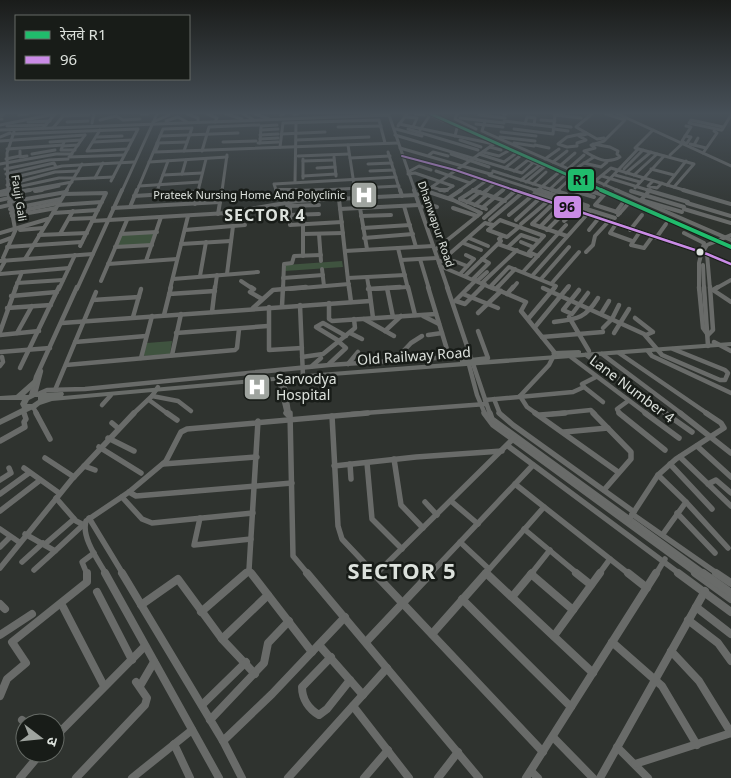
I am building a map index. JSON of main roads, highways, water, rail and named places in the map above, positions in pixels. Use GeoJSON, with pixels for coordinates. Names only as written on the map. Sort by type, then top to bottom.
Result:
{"type":"FeatureCollection","features":[{"type":"Feature","properties":{"kind":"main road","name":"Old Railway Road"},"geometry":{"type":"LineString","coordinates":[[303,372],[731,343]]}},
{"type":"Feature","properties":{"kind":"main road","name":"Old Railway Road"},"geometry":{"type":"LineString","coordinates":[[0,400],[30,401],[154,393],[280,377],[303,372],[452,358],[470,361],[488,358],[554,355],[571,357],[587,353],[648,351],[655,348],[672,349],[712,344]]}},
{"type":"Feature","properties":{"kind":"main road","name":"Old Railway Road"},"geometry":{"type":"LineString","coordinates":[[30,401],[96,393],[154,393],[230,377],[280,377]]}},
{"type":"Feature","properties":{"kind":"main road"},"geometry":{"type":"LineString","coordinates":[[0,422],[30,401],[34,382]]}},
{"type":"Feature","properties":{"kind":"main road"},"geometry":{"type":"LineString","coordinates":[[0,417],[30,401]]}},
{"type":"Feature","properties":{"kind":"rail line","name":"R1"},"geometry":{"type":"LineString","coordinates":[[513,150],[731,247]]}},
{"type":"Feature","properties":{"kind":"place","name":"Prateek Nursing Home And Polyclinic"},"geometry":{"type":"Point","coordinates":[364,195]}},
{"type":"Feature","properties":{"kind":"place","name":"Sarvodya Hospital"},"geometry":{"type":"Point","coordinates":[257,387]}},
{"type":"Feature","properties":{"kind":"district","name":"SECTOR 4"},"geometry":{"type":"Point","coordinates":[265,215]}},
{"type":"Feature","properties":{"kind":"district","name":"SECTOR 5"},"geometry":{"type":"Point","coordinates":[402,571]}}]}
